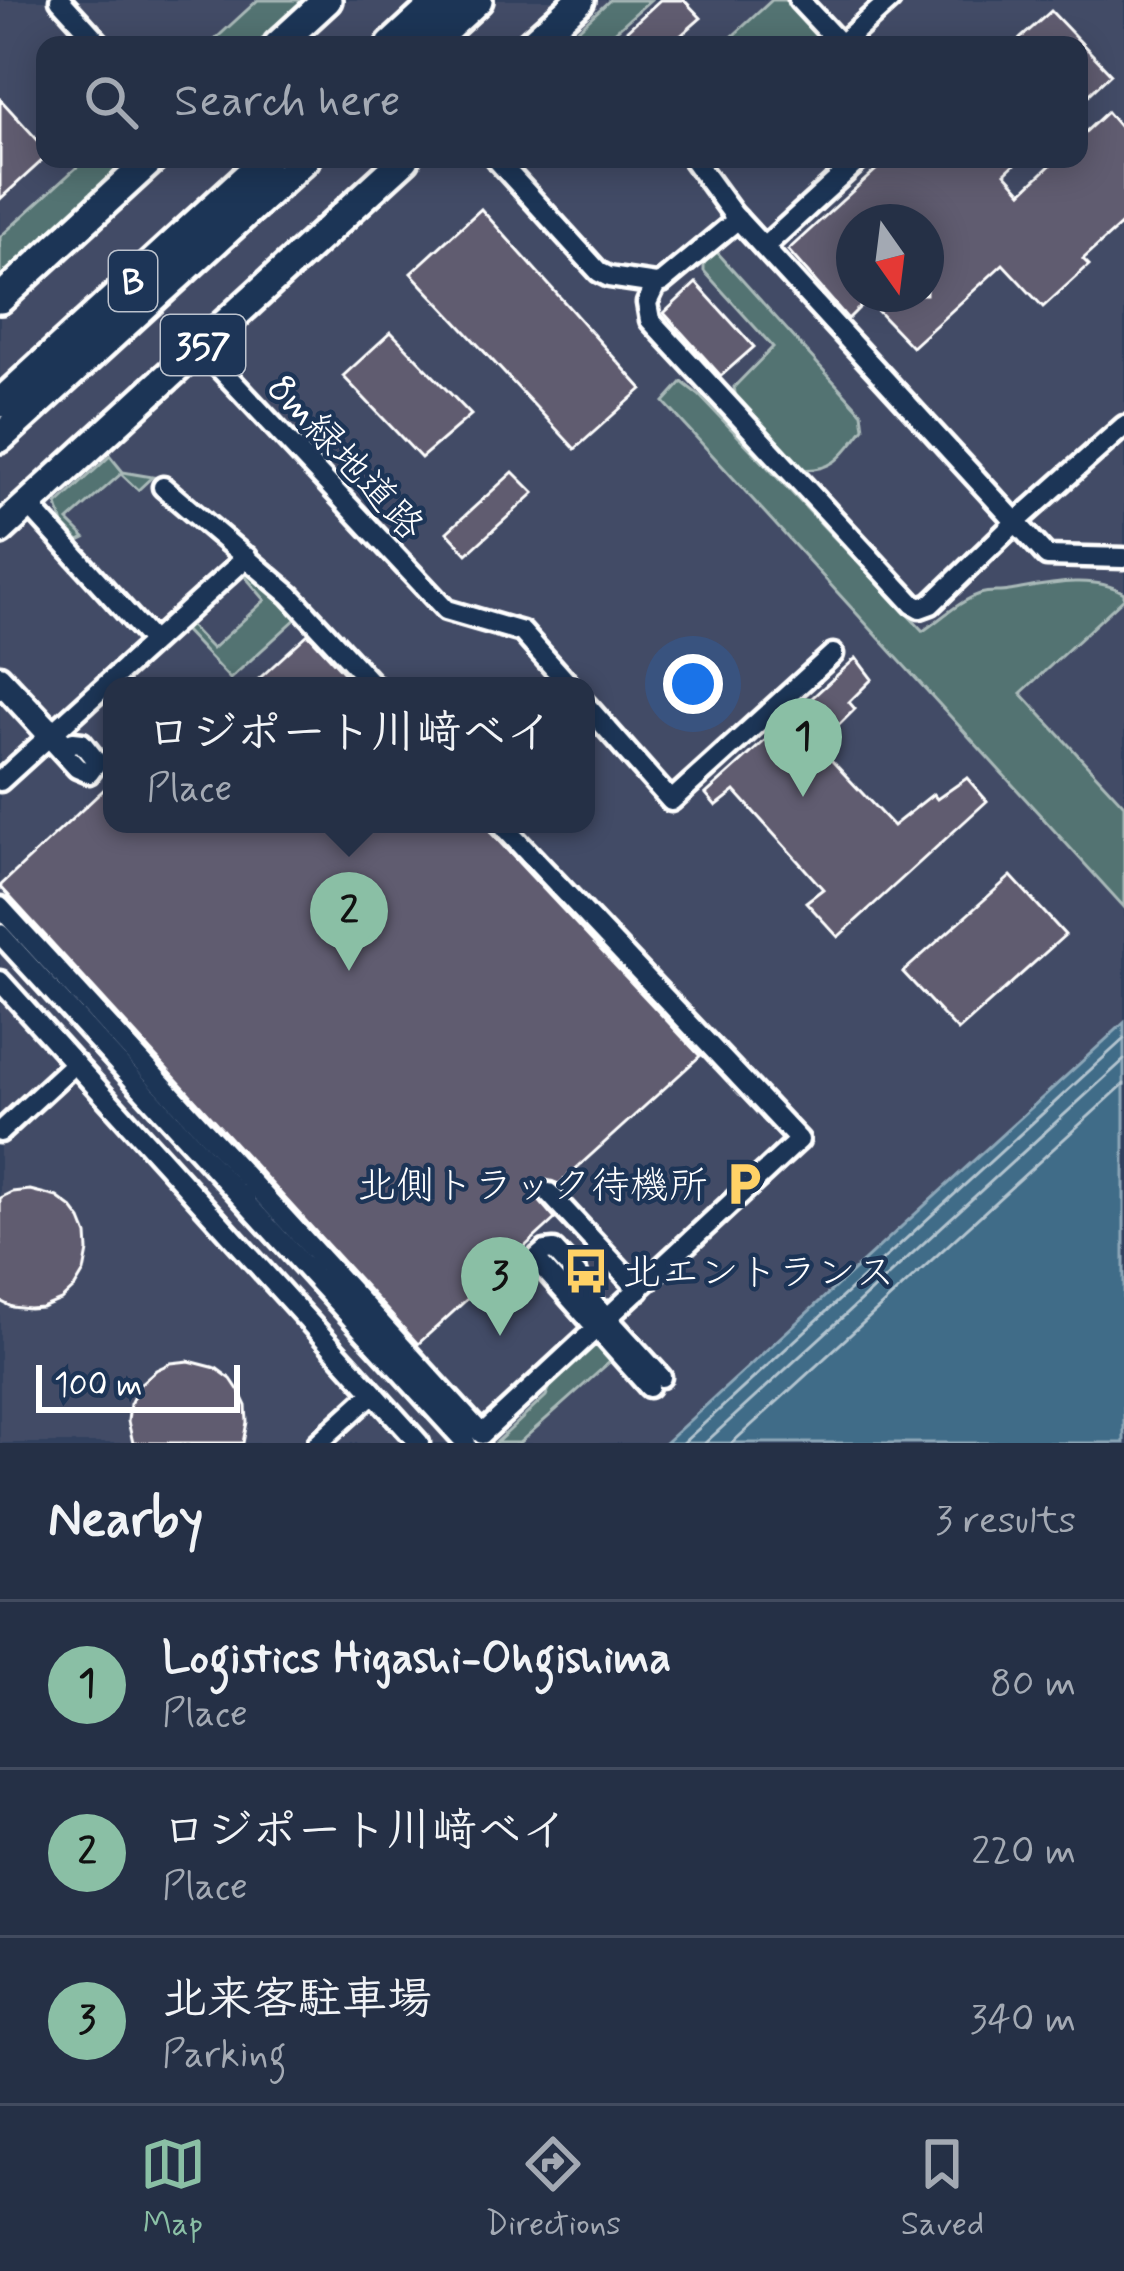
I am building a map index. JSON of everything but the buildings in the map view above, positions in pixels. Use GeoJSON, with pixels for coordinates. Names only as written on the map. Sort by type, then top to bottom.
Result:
{"type":"FeatureCollection","features":[{"type":"Feature","properties":{"kind":"highway"},"geometry":{"type":"LineString","coordinates":[[288,36],[327,0]]}},
{"type":"Feature","properties":{"kind":"highway"},"geometry":{"type":"LineString","coordinates":[[401,36],[440,0]]}},
{"type":"Feature","properties":{"kind":"highway"},"geometry":{"type":"LineString","coordinates":[[439,36],[478,0]]}},
{"type":"Feature","properties":{"kind":"highway"},"geometry":{"type":"LineString","coordinates":[[540,36],[580,0]]}},
{"type":"Feature","properties":{"kind":"highway"},"geometry":{"type":"LineString","coordinates":[[0,299],[142,168]]}},
{"type":"Feature","properties":{"kind":"highway","name":"B"},"geometry":{"type":"LineString","coordinates":[[0,403],[256,168]]}},
{"type":"Feature","properties":{"kind":"highway","name":"B"},"geometry":{"type":"LineString","coordinates":[[0,438],[294,168]]}},
{"type":"Feature","properties":{"kind":"highway","name":"357"},"geometry":{"type":"LineString","coordinates":[[0,530],[395,168]]}},
{"type":"Feature","properties":{"kind":"street"},"geometry":{"type":"LineString","coordinates":[[60,0],[93,36]]}},
{"type":"Feature","properties":{"kind":"street"},"geometry":{"type":"LineString","coordinates":[[800,0],[833,36]]}},
{"type":"Feature","properties":{"kind":"street"},"geometry":{"type":"LineString","coordinates":[[851,36],[890,0]]}},
{"type":"Feature","properties":{"kind":"street"},"geometry":{"type":"LineString","coordinates":[[504,168],[599,272],[609,278],[656,284]]}},
{"type":"Feature","properties":{"kind":"street"},"geometry":{"type":"LineString","coordinates":[[707,168],[738,219],[1047,556],[1124,558]]}},
{"type":"Feature","properties":{"kind":"street"},"geometry":{"type":"LineString","coordinates":[[764,247],[850,168]]}},
{"type":"Feature","properties":{"kind":"street"},"geometry":{"type":"LineString","coordinates":[[738,219],[656,284],[647,303],[650,320],[920,608],[931,604],[1124,426]]}},
{"type":"Feature","properties":{"kind":"street","name":"8m緑地道路"},"geometry":{"type":"LineString","coordinates":[[200,347],[446,610],[522,632],[562,677]]}},
{"type":"Feature","properties":{"kind":"street"},"geometry":{"type":"LineString","coordinates":[[163,488],[290,595],[366,677]]}},
{"type":"Feature","properties":{"kind":"street"},"geometry":{"type":"LineString","coordinates":[[28,504],[153,642]]}},
{"type":"Feature","properties":{"kind":"street"},"geometry":{"type":"LineString","coordinates":[[123,677],[153,642],[247,557]]}},
{"type":"Feature","properties":{"kind":"street"},"geometry":{"type":"LineString","coordinates":[[595,715],[671,801],[833,654]]}},
{"type":"Feature","properties":{"kind":"street"},"geometry":{"type":"LineString","coordinates":[[0,675],[51,734]]}},
{"type":"Feature","properties":{"kind":"street"},"geometry":{"type":"LineString","coordinates":[[0,690],[3,687],[51,734]]}},
{"type":"Feature","properties":{"kind":"street"},"geometry":{"type":"LineString","coordinates":[[0,781],[51,734],[103,700]]}},
{"type":"Feature","properties":{"kind":"street"},"geometry":{"type":"LineString","coordinates":[[0,907],[482,1434],[799,1140],[509,833]]}},
{"type":"Feature","properties":{"kind":"street"},"geometry":{"type":"LineString","coordinates":[[0,934],[466,1443]]}},
{"type":"Feature","properties":{"kind":"street"},"geometry":{"type":"LineString","coordinates":[[0,981],[418,1443]]}},
{"type":"Feature","properties":{"kind":"street"},"geometry":{"type":"LineString","coordinates":[[0,1132],[74,1063]]}},
{"type":"Feature","properties":{"kind":"street"},"geometry":{"type":"LineString","coordinates":[[549,1192],[639,1291]]}},
{"type":"Feature","properties":{"kind":"street"},"geometry":{"type":"LineString","coordinates":[[566,1295],[603,1324],[655,1382]]}},
{"type":"Feature","properties":{"kind":"street"},"geometry":{"type":"LineString","coordinates":[[318,1443],[373,1393]]}},
{"type":"Feature","properties":{"kind":"shaded area"},"geometry":{"type":"Polygon","coordinates":[[[0,0],[1124,0],[1124,1023],[665,1443],[0,1443],[0,0]]]}},
{"type":"Feature","properties":{"kind":"green space"},"geometry":{"type":"Polygon","coordinates":[[[258,0],[309,0],[270,36],[219,36],[258,0]]]}},
{"type":"Feature","properties":{"kind":"green space"},"geometry":{"type":"Polygon","coordinates":[[[610,0],[650,0],[610,36],[571,36],[610,0]]]}},
{"type":"Feature","properties":{"kind":"green space"},"geometry":{"type":"Polygon","coordinates":[[[772,0],[788,0],[820,36],[733,36],[772,0]]]}},
{"type":"Feature","properties":{"kind":"green space"},"geometry":{"type":"Polygon","coordinates":[[[76,168],[125,168],[0,283],[0,237],[76,168]]]}},
{"type":"Feature","properties":{"kind":"green space"},"geometry":{"type":"Polygon","coordinates":[[[716,251],[862,413],[864,428],[830,464],[800,469],[736,399],[734,387],[773,347],[704,271],[704,261],[716,251]]]}},
{"type":"Feature","properties":{"kind":"green space"},"geometry":{"type":"Polygon","coordinates":[[[682,382],[923,631],[984,593],[1083,582],[1124,593],[1021,693],[1124,805],[1124,907],[664,402],[682,382]]]}},
{"type":"Feature","properties":{"kind":"green space"},"geometry":{"type":"Polygon","coordinates":[[[110,456],[123,472],[152,477],[138,490],[121,474],[68,521],[85,538],[79,541],[63,525],[57,505],[110,456]]]}},
{"type":"Feature","properties":{"kind":"green space"},"geometry":{"type":"Polygon","coordinates":[[[250,572],[299,616],[228,677],[184,630],[189,625],[212,649],[265,600],[243,574],[250,572]]]}},
{"type":"Feature","properties":{"kind":"green space"},"geometry":{"type":"Polygon","coordinates":[[[597,1341],[613,1359],[519,1443],[496,1443],[546,1396],[552,1382],[597,1341]]]}},
{"type":"Feature","properties":{"kind":"water"},"geometry":{"type":"Polygon","coordinates":[[[1124,1023],[1124,1443],[665,1443],[1124,1023]]]}},
{"type":"Feature","properties":{"kind":"place","name":"Logistics Higashi-Ohgishima"},"geometry":{"type":"Point","coordinates":[803,797]}},
{"type":"Feature","properties":{"kind":"place","name":"ロジポート川﨑ベイ"},"geometry":{"type":"Point","coordinates":[349,971]}},
{"type":"Feature","properties":{"kind":"place","name":"北側トラック待機所"},"geometry":{"type":"Point","coordinates":[744,1184]}},
{"type":"Feature","properties":{"kind":"place","name":"北エントランス"},"geometry":{"type":"Point","coordinates":[586,1271]}},
{"type":"Feature","properties":{"kind":"place","name":"北来客駐車場"},"geometry":{"type":"Point","coordinates":[500,1336]}}]}
